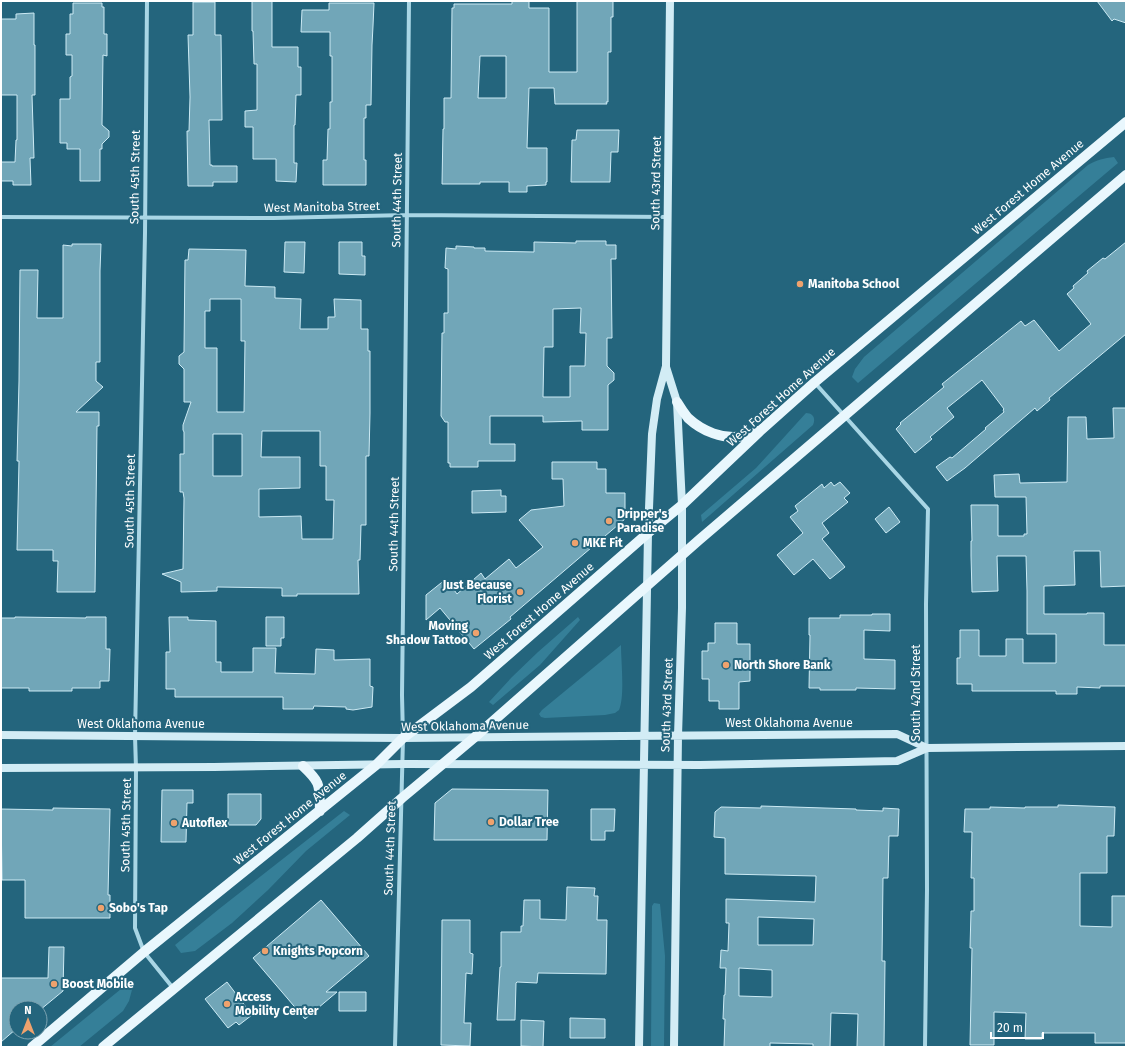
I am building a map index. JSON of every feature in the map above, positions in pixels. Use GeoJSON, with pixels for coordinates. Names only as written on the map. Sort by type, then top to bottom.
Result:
{"type":"FeatureCollection","features":[{"type":"Feature","properties":{"kind":"main road","name":"South 43rd Street"},"geometry":{"type":"LineString","coordinates":[[639,1047],[642,787],[644,765],[648,533],[652,434],[657,399],[666,366],[670,1]]}},
{"type":"Feature","properties":{"kind":"main road","name":"West Forest Home Avenue"},"geometry":{"type":"LineString","coordinates":[[32,1047],[144,952],[376,765],[404,738],[471,687],[682,504],[815,382],[1124,127]]}},
{"type":"Feature","properties":{"kind":"main road"},"geometry":{"type":"LineString","coordinates":[[102,1047],[351,843],[475,737],[682,555],[1126,175]]}},
{"type":"Feature","properties":{"kind":"main road","name":"South 43rd Street"},"geometry":{"type":"LineString","coordinates":[[666,366],[677,402],[682,504],[682,608],[678,736],[674,1047]]}},
{"type":"Feature","properties":{"kind":"main road"},"geometry":{"type":"LineString","coordinates":[[677,402],[687,417],[711,433],[726,436],[742,436],[760,431]]}},
{"type":"Feature","properties":{"kind":"main road","name":"West Oklahoma Avenue"},"geometry":{"type":"LineString","coordinates":[[1,735],[404,738],[897,734],[927,748]]}},
{"type":"Feature","properties":{"kind":"main road","name":"West Oklahoma Avenue"},"geometry":{"type":"LineString","coordinates":[[1,768],[136,768],[403,764],[678,765],[897,761],[927,748],[1126,746]]}},
{"type":"Feature","properties":{"kind":"main road"},"geometry":{"type":"LineString","coordinates":[[303,766],[314,777],[319,785],[320,811]]}},
{"type":"Feature","properties":{"kind":"street","name":"South 45th Street"},"geometry":{"type":"LineString","coordinates":[[147,1],[145,217],[135,736],[134,928],[144,952],[173,988]]}},
{"type":"Feature","properties":{"kind":"street","name":"South 44th Street"},"geometry":{"type":"LineString","coordinates":[[395,1047],[404,738],[402,695],[402,624],[409,1]]}},
{"type":"Feature","properties":{"kind":"street","name":"West Manitoba Street"},"geometry":{"type":"LineString","coordinates":[[1,217],[274,218],[407,215],[667,217]]}},
{"type":"Feature","properties":{"kind":"street","name":"South 42nd Street"},"geometry":{"type":"LineString","coordinates":[[815,382],[928,508],[926,604],[926,1047]]}},
{"type":"Feature","properties":{"kind":"shaded area"},"geometry":{"type":"Polygon","coordinates":[[[1114,157],[1118,163],[858,383],[852,377],[855,369],[864,357],[1088,165],[1114,157]]]}},
{"type":"Feature","properties":{"kind":"shaded area"},"geometry":{"type":"Polygon","coordinates":[[[806,413],[813,416],[813,425],[702,522],[701,515],[756,468],[806,413]]]}},
{"type":"Feature","properties":{"kind":"shaded area"},"geometry":{"type":"Polygon","coordinates":[[[578,617],[580,620],[540,665],[493,705],[489,702],[538,652],[578,617]]]}},
{"type":"Feature","properties":{"kind":"shaded area"},"geometry":{"type":"Polygon","coordinates":[[[621,645],[622,696],[619,710],[615,713],[605,715],[541,717],[539,714],[542,710],[621,645]]]}},
{"type":"Feature","properties":{"kind":"shaded area"},"geometry":{"type":"Polygon","coordinates":[[[344,811],[350,815],[306,851],[268,890],[232,923],[195,951],[181,953],[175,945],[344,811]]]}},
{"type":"Feature","properties":{"kind":"shaded area"},"geometry":{"type":"Polygon","coordinates":[[[654,903],[660,904],[665,956],[664,1047],[651,1047],[652,906],[654,903]]]}},
{"type":"Feature","properties":{"kind":"shaded area"},"geometry":{"type":"Polygon","coordinates":[[[131,984],[133,986],[129,1001],[123,1011],[79,1047],[50,1047],[121,989],[131,984]]]}},
{"type":"Feature","properties":{"kind":"building"},"geometry":{"type":"Polygon","coordinates":[[[252,1],[272,1],[272,47],[298,47],[298,67],[301,67],[301,95],[296,95],[294,125],[294,163],[297,163],[296,182],[276,181],[276,159],[253,159],[253,127],[245,127],[245,111],[257,110],[257,64],[254,64],[252,1]]]}},
{"type":"Feature","properties":{"kind":"building"},"geometry":{"type":"Polygon","coordinates":[[[512,1],[529,1],[529,8],[549,8],[549,72],[577,72],[577,1],[613,1],[613,17],[611,17],[611,52],[608,52],[608,102],[606,102],[607,104],[555,104],[554,88],[529,88],[527,148],[547,148],[546,185],[527,186],[527,192],[509,192],[509,182],[442,184],[444,98],[451,98],[452,8],[454,8],[454,4],[512,4],[512,1]],[[480,56],[478,98],[506,98],[506,56],[480,56]]]}},
{"type":"Feature","properties":{"kind":"building"},"geometry":{"type":"Polygon","coordinates":[[[1097,1],[1126,1],[1126,23],[1114,19],[1112,21],[1097,1]]]}},
{"type":"Feature","properties":{"kind":"building"},"geometry":{"type":"Polygon","coordinates":[[[193,2],[215,2],[215,35],[221,35],[222,120],[209,120],[210,165],[237,166],[237,182],[213,182],[213,186],[188,186],[187,131],[189,131],[190,97],[188,35],[193,35],[193,2]]]}},
{"type":"Feature","properties":{"kind":"building"},"geometry":{"type":"Polygon","coordinates":[[[73,3],[102,3],[102,7],[104,7],[104,34],[107,34],[107,56],[103,55],[102,125],[109,131],[109,137],[102,144],[102,149],[100,149],[100,181],[80,181],[80,149],[67,149],[67,143],[60,143],[60,99],[70,99],[72,55],[66,55],[66,34],[70,34],[70,14],[73,14],[73,3]]]}},
{"type":"Feature","properties":{"kind":"building"},"geometry":{"type":"Polygon","coordinates":[[[329,3],[374,3],[371,105],[366,105],[366,118],[364,118],[364,160],[366,160],[366,185],[323,185],[323,160],[327,160],[328,129],[330,129],[330,102],[332,102],[332,56],[330,56],[330,32],[301,32],[302,10],[329,10],[329,3]]]}},
{"type":"Feature","properties":{"kind":"building"},"geometry":{"type":"Polygon","coordinates":[[[34,13],[35,95],[32,95],[34,158],[30,158],[31,185],[13,185],[13,181],[1,181],[1,162],[15,162],[17,140],[17,95],[1,95],[1,19],[16,19],[16,14],[34,13]]]}},
{"type":"Feature","properties":{"kind":"building"},"geometry":{"type":"Polygon","coordinates":[[[577,130],[619,130],[618,152],[611,152],[610,182],[571,182],[572,140],[576,140],[577,130]]]}},
{"type":"Feature","properties":{"kind":"building"},"geometry":{"type":"Polygon","coordinates":[[[576,241],[606,241],[606,245],[616,245],[616,259],[611,259],[612,338],[607,338],[607,366],[614,373],[614,380],[608,385],[608,430],[582,430],[582,421],[543,422],[543,416],[490,416],[490,444],[515,444],[515,461],[478,461],[478,467],[450,467],[450,463],[448,463],[448,422],[445,422],[441,416],[442,333],[444,333],[444,313],[448,313],[448,269],[445,268],[446,248],[456,249],[456,246],[485,248],[485,251],[534,252],[534,242],[576,243],[576,241]],[[581,308],[553,309],[553,347],[544,347],[543,397],[570,397],[570,366],[585,366],[586,333],[580,333],[581,308]]]}},
{"type":"Feature","properties":{"kind":"building"},"geometry":{"type":"Polygon","coordinates":[[[285,242],[305,242],[304,273],[284,272],[285,242]]]}},
{"type":"Feature","properties":{"kind":"building"},"geometry":{"type":"Polygon","coordinates":[[[339,242],[362,242],[362,256],[365,256],[365,275],[339,274],[339,242]]]}},
{"type":"Feature","properties":{"kind":"building"},"geometry":{"type":"Polygon","coordinates":[[[1126,242],[1126,334],[1049,398],[1050,400],[1037,411],[1035,408],[965,468],[947,481],[936,467],[950,457],[952,458],[1004,412],[1004,409],[982,380],[947,408],[954,417],[930,437],[932,439],[915,453],[896,429],[901,424],[900,423],[944,387],[942,384],[1021,321],[1025,326],[1034,320],[1059,351],[1091,324],[1067,294],[1074,288],[1073,286],[1088,273],[1087,271],[1126,242]]]}},
{"type":"Feature","properties":{"kind":"building"},"geometry":{"type":"Polygon","coordinates":[[[72,244],[101,244],[100,362],[96,362],[96,381],[103,387],[76,412],[99,412],[99,426],[97,426],[95,592],[57,592],[58,561],[53,561],[53,550],[17,550],[20,270],[38,270],[37,318],[63,318],[63,245],[72,246],[72,244]]]}},
{"type":"Feature","properties":{"kind":"building"},"geometry":{"type":"Polygon","coordinates":[[[189,249],[246,250],[245,286],[275,287],[275,298],[301,299],[300,329],[328,329],[328,317],[335,317],[334,299],[361,300],[361,329],[368,329],[368,351],[370,351],[370,413],[369,456],[366,456],[366,525],[361,525],[360,560],[358,560],[359,594],[297,594],[297,596],[282,596],[282,588],[217,587],[217,591],[181,592],[181,582],[162,574],[183,569],[184,498],[183,492],[180,492],[180,454],[184,454],[183,425],[191,402],[184,402],[184,369],[179,364],[179,356],[184,352],[185,260],[188,260],[189,249]],[[210,299],[210,311],[205,311],[205,348],[217,348],[217,412],[244,412],[245,341],[241,341],[241,299],[210,299]],[[262,431],[261,457],[300,457],[300,488],[259,489],[259,517],[301,516],[302,539],[333,539],[334,500],[326,500],[326,466],[320,466],[320,431],[262,431]],[[213,434],[213,476],[242,476],[242,434],[213,434]]]}},
{"type":"Feature","properties":{"kind":"building"},"geometry":{"type":"Polygon","coordinates":[[[1113,408],[1126,408],[1126,586],[1101,587],[1100,551],[1074,551],[1075,585],[1044,586],[1044,614],[1104,613],[1104,645],[1126,645],[1126,686],[1100,686],[1100,688],[1077,687],[1077,694],[1056,694],[1056,691],[972,691],[972,684],[957,684],[957,658],[960,658],[960,630],[979,630],[979,656],[1006,656],[1006,639],[1023,639],[1023,663],[1056,663],[1056,634],[1027,634],[1026,556],[997,556],[998,591],[972,592],[971,505],[998,505],[998,536],[1024,536],[1024,534],[1027,534],[1026,497],[995,497],[994,475],[1019,474],[1020,483],[1067,482],[1068,417],[1086,417],[1087,439],[1114,438],[1113,408]]]}},
{"type":"Feature","properties":{"kind":"building"},"geometry":{"type":"Polygon","coordinates":[[[552,462],[597,462],[597,469],[606,469],[606,493],[625,493],[625,519],[510,617],[511,619],[474,649],[440,608],[426,620],[426,595],[446,579],[457,594],[481,573],[485,579],[509,559],[516,568],[543,547],[519,520],[531,510],[564,506],[563,479],[552,479],[552,462]]]}},
{"type":"Feature","properties":{"kind":"building"},"geometry":{"type":"Polygon","coordinates":[[[831,482],[834,486],[840,482],[850,493],[844,498],[848,502],[822,523],[829,533],[822,539],[845,567],[830,579],[813,559],[794,575],[777,555],[803,533],[790,517],[798,511],[795,506],[822,484],[824,488],[831,482]]]}},
{"type":"Feature","properties":{"kind":"building"},"geometry":{"type":"Polygon","coordinates":[[[501,490],[501,496],[506,496],[506,512],[472,513],[472,491],[501,490]]]}},
{"type":"Feature","properties":{"kind":"building"},"geometry":{"type":"Polygon","coordinates":[[[889,507],[900,522],[886,533],[875,519],[889,507]]]}},
{"type":"Feature","properties":{"kind":"building"},"geometry":{"type":"Polygon","coordinates":[[[890,614],[890,631],[864,630],[864,659],[895,660],[895,689],[856,688],[856,690],[820,690],[820,688],[809,688],[809,618],[840,618],[840,615],[890,614]]]}},
{"type":"Feature","properties":{"kind":"building"},"geometry":{"type":"Polygon","coordinates":[[[106,617],[106,649],[110,649],[109,681],[100,681],[100,688],[72,688],[72,691],[29,691],[29,688],[1,688],[1,618],[106,617]]]}},
{"type":"Feature","properties":{"kind":"building"},"geometry":{"type":"Polygon","coordinates":[[[169,617],[188,617],[188,620],[216,621],[216,662],[221,662],[221,672],[253,672],[253,648],[276,648],[275,673],[315,674],[316,649],[334,650],[334,660],[370,659],[370,686],[373,687],[372,707],[353,710],[346,709],[346,707],[314,706],[313,709],[283,709],[283,697],[175,697],[175,689],[166,689],[166,652],[170,652],[169,617]]]}},
{"type":"Feature","properties":{"kind":"building"},"geometry":{"type":"Polygon","coordinates":[[[266,617],[284,617],[284,638],[281,638],[281,646],[266,646],[266,617]]]}},
{"type":"Feature","properties":{"kind":"building","name":"North Shore Bank"},"geometry":{"type":"Polygon","coordinates":[[[715,623],[737,623],[737,644],[750,644],[750,681],[739,682],[739,709],[719,709],[719,701],[709,701],[709,679],[702,679],[702,651],[708,651],[708,643],[715,643],[715,623]]]}},
{"type":"Feature","properties":{"kind":"building","name":"Dollar Tree"},"geometry":{"type":"Polygon","coordinates":[[[452,789],[548,790],[547,840],[434,840],[435,803],[452,789]]]}},
{"type":"Feature","properties":{"kind":"building","name":"Autoflex"},"geometry":{"type":"Polygon","coordinates":[[[162,790],[193,790],[193,803],[187,803],[186,842],[161,842],[162,790]]]}},
{"type":"Feature","properties":{"kind":"building"},"geometry":{"type":"Polygon","coordinates":[[[228,794],[261,794],[261,819],[256,825],[228,825],[228,794]]]}},
{"type":"Feature","properties":{"kind":"building"},"geometry":{"type":"Polygon","coordinates":[[[1058,805],[1115,807],[1114,836],[1107,836],[1107,873],[1080,873],[1080,926],[1112,927],[1112,896],[1126,896],[1126,1043],[1095,1043],[1095,1033],[1042,1033],[1042,1039],[1025,1039],[1026,1013],[994,1012],[994,1045],[970,1045],[972,948],[970,948],[971,911],[974,911],[974,878],[971,878],[972,832],[964,832],[965,809],[990,809],[990,807],[1058,807],[1058,805]]]}},
{"type":"Feature","properties":{"kind":"building"},"geometry":{"type":"Polygon","coordinates":[[[761,806],[883,811],[883,808],[899,809],[898,836],[889,836],[888,878],[883,878],[882,961],[885,961],[884,1047],[857,1047],[858,1014],[831,1013],[830,1047],[813,1047],[813,1044],[770,1043],[770,1047],[724,1047],[725,1019],[723,1019],[726,968],[720,968],[721,950],[728,951],[729,923],[726,923],[726,899],[815,902],[816,876],[725,874],[725,838],[714,837],[715,812],[721,807],[761,808],[761,806]],[[758,917],[758,945],[813,945],[814,919],[758,917]],[[739,968],[739,996],[772,997],[772,970],[739,968]]]}},
{"type":"Feature","properties":{"kind":"building"},"geometry":{"type":"Polygon","coordinates":[[[53,808],[110,809],[108,895],[110,895],[110,918],[25,918],[25,880],[2,880],[1,809],[53,810],[53,808]]]}},
{"type":"Feature","properties":{"kind":"building"},"geometry":{"type":"Polygon","coordinates":[[[591,809],[615,809],[614,831],[605,831],[605,840],[591,840],[591,809]]]}},
{"type":"Feature","properties":{"kind":"building"},"geometry":{"type":"Polygon","coordinates":[[[567,887],[595,888],[594,896],[598,896],[597,920],[607,920],[606,974],[538,973],[537,983],[516,983],[515,1020],[497,1020],[501,967],[501,932],[521,932],[521,926],[523,926],[524,900],[540,900],[540,919],[566,920],[567,887]]]}},
{"type":"Feature","properties":{"kind":"building"},"geometry":{"type":"Polygon","coordinates":[[[321,900],[369,956],[326,992],[337,992],[305,1019],[253,958],[321,900]]]}},
{"type":"Feature","properties":{"kind":"building"},"geometry":{"type":"Polygon","coordinates":[[[442,920],[470,920],[470,953],[473,954],[472,974],[466,973],[464,1023],[471,1023],[470,1046],[441,1045],[442,920]]]}},
{"type":"Feature","properties":{"kind":"building"},"geometry":{"type":"Polygon","coordinates":[[[49,947],[64,947],[63,991],[48,1003],[48,1000],[8,1000],[8,1036],[1,1042],[1,978],[48,978],[49,947]]]}},
{"type":"Feature","properties":{"kind":"building","name":"Access Mobility Center"},"geometry":{"type":"Polygon","coordinates":[[[227,982],[252,1015],[239,1025],[236,1022],[228,1028],[205,999],[227,982]]]}},
{"type":"Feature","properties":{"kind":"building"},"geometry":{"type":"Polygon","coordinates":[[[339,992],[366,992],[366,1011],[339,1011],[339,992]]]}},
{"type":"Feature","properties":{"kind":"building"},"geometry":{"type":"Polygon","coordinates":[[[570,1018],[605,1019],[605,1038],[570,1038],[570,1018]]]}},
{"type":"Feature","properties":{"kind":"building"},"geometry":{"type":"Polygon","coordinates":[[[521,1020],[544,1021],[543,1047],[521,1046],[521,1020]]]}},
{"type":"Feature","properties":{"kind":"place","name":"Manitoba School"},"geometry":{"type":"Point","coordinates":[800,284]}},
{"type":"Feature","properties":{"kind":"place","name":"Dripper's Paradise"},"geometry":{"type":"Point","coordinates":[609,521]}},
{"type":"Feature","properties":{"kind":"place","name":"MKE Fit"},"geometry":{"type":"Point","coordinates":[575,543]}},
{"type":"Feature","properties":{"kind":"place","name":"Just Because Florist"},"geometry":{"type":"Point","coordinates":[520,592]}},
{"type":"Feature","properties":{"kind":"place","name":"Moving Shadow Tattoo"},"geometry":{"type":"Point","coordinates":[476,633]}},
{"type":"Feature","properties":{"kind":"place","name":"North Shore Bank"},"geometry":{"type":"Point","coordinates":[726,665]}},
{"type":"Feature","properties":{"kind":"place","name":"Dollar Tree"},"geometry":{"type":"Point","coordinates":[491,822]}},
{"type":"Feature","properties":{"kind":"place","name":"Autoflex"},"geometry":{"type":"Point","coordinates":[174,823]}},
{"type":"Feature","properties":{"kind":"place","name":"Sobo's Tap"},"geometry":{"type":"Point","coordinates":[101,908]}},
{"type":"Feature","properties":{"kind":"place","name":"Knights Popcorn"},"geometry":{"type":"Point","coordinates":[265,951]}},
{"type":"Feature","properties":{"kind":"place","name":"Boost Mobile"},"geometry":{"type":"Point","coordinates":[54,984]}},
{"type":"Feature","properties":{"kind":"place","name":"Access Mobility Center"},"geometry":{"type":"Point","coordinates":[227,1004]}}]}
